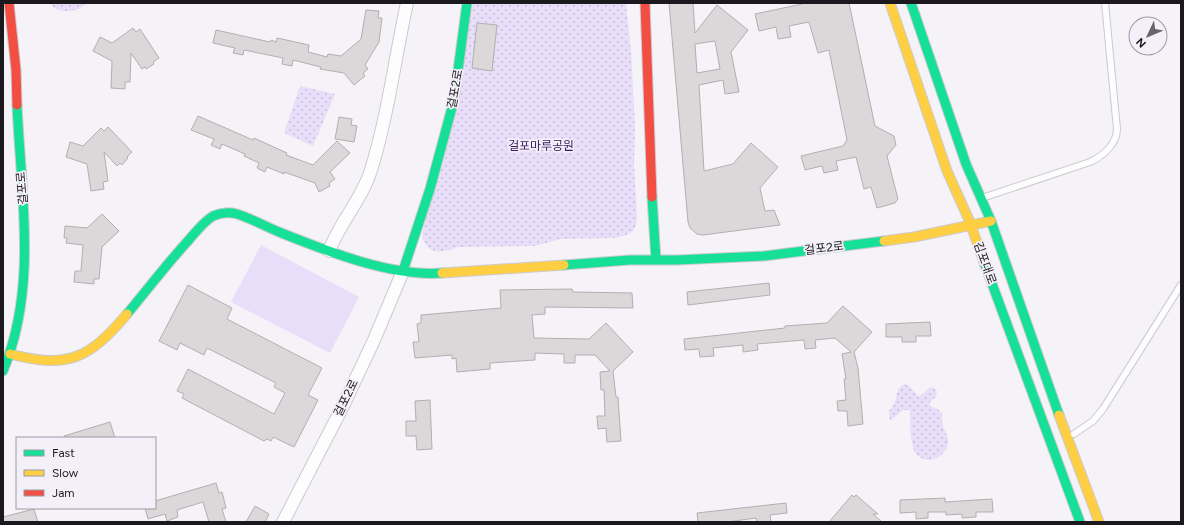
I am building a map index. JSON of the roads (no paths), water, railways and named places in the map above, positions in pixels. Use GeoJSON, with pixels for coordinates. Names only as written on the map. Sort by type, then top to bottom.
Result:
{"type":"FeatureCollection","features":[{"type":"Feature","properties":{"kind":"street","name":"걸포로"},"geometry":{"type":"LineString","coordinates":[[3,371],[10,354],[22,302],[25,216],[19,146],[16,70],[9,3]]}},
{"type":"Feature","properties":{"kind":"street"},"geometry":{"type":"LineString","coordinates":[[330,248],[361,192],[370,170],[391,89],[396,51],[406,3]]}},
{"type":"Feature","properties":{"kind":"street","name":"걸포2로"},"geometry":{"type":"LineString","coordinates":[[283,522],[342,408],[374,340],[404,268],[430,188],[454,100],[467,3]]}},
{"type":"Feature","properties":{"kind":"street"},"geometry":{"type":"LineString","coordinates":[[644,3],[655,255]]}},
{"type":"Feature","properties":{"kind":"street","name":"김포대로"},"geometry":{"type":"LineString","coordinates":[[890,3],[947,171],[970,222],[1080,522]]}},
{"type":"Feature","properties":{"kind":"street","name":"김포대로"},"geometry":{"type":"LineString","coordinates":[[911,3],[966,164],[980,199],[990,218],[1037,354],[1099,522]]}},
{"type":"Feature","properties":{"kind":"street"},"geometry":{"type":"LineString","coordinates":[[222,204],[228,204],[246,211],[330,248]]}},
{"type":"Feature","properties":{"kind":"street"},"geometry":{"type":"LineString","coordinates":[[10,354],[66,351],[79,348],[90,340],[106,325],[206,210],[211,207]]}},
{"type":"Feature","properties":{"kind":"street"},"geometry":{"type":"LineString","coordinates":[[10,354],[32,360],[62,360],[78,356],[89,351],[104,339],[192,237],[214,215],[224,212],[236,214],[330,248]]}},
{"type":"Feature","properties":{"kind":"street","name":"걸포2로"},"geometry":{"type":"LineString","coordinates":[[330,248],[357,254],[404,268],[431,268],[531,262],[629,251],[655,255],[676,252],[766,250],[925,229],[990,218]]}},
{"type":"Feature","properties":{"kind":"lane"},"geometry":{"type":"LineString","coordinates":[[980,199],[1090,162],[1099,158],[1114,141],[1117,136],[1117,129],[1105,3]]}},
{"type":"Feature","properties":{"kind":"lane"},"geometry":{"type":"LineString","coordinates":[[1074,434],[1093,421],[1112,396],[1181,285]]}},
{"type":"Feature","properties":{"kind":"park label","name":"걸포마루공원"},"geometry":{"type":"Point","coordinates":[541,146]}}]}
